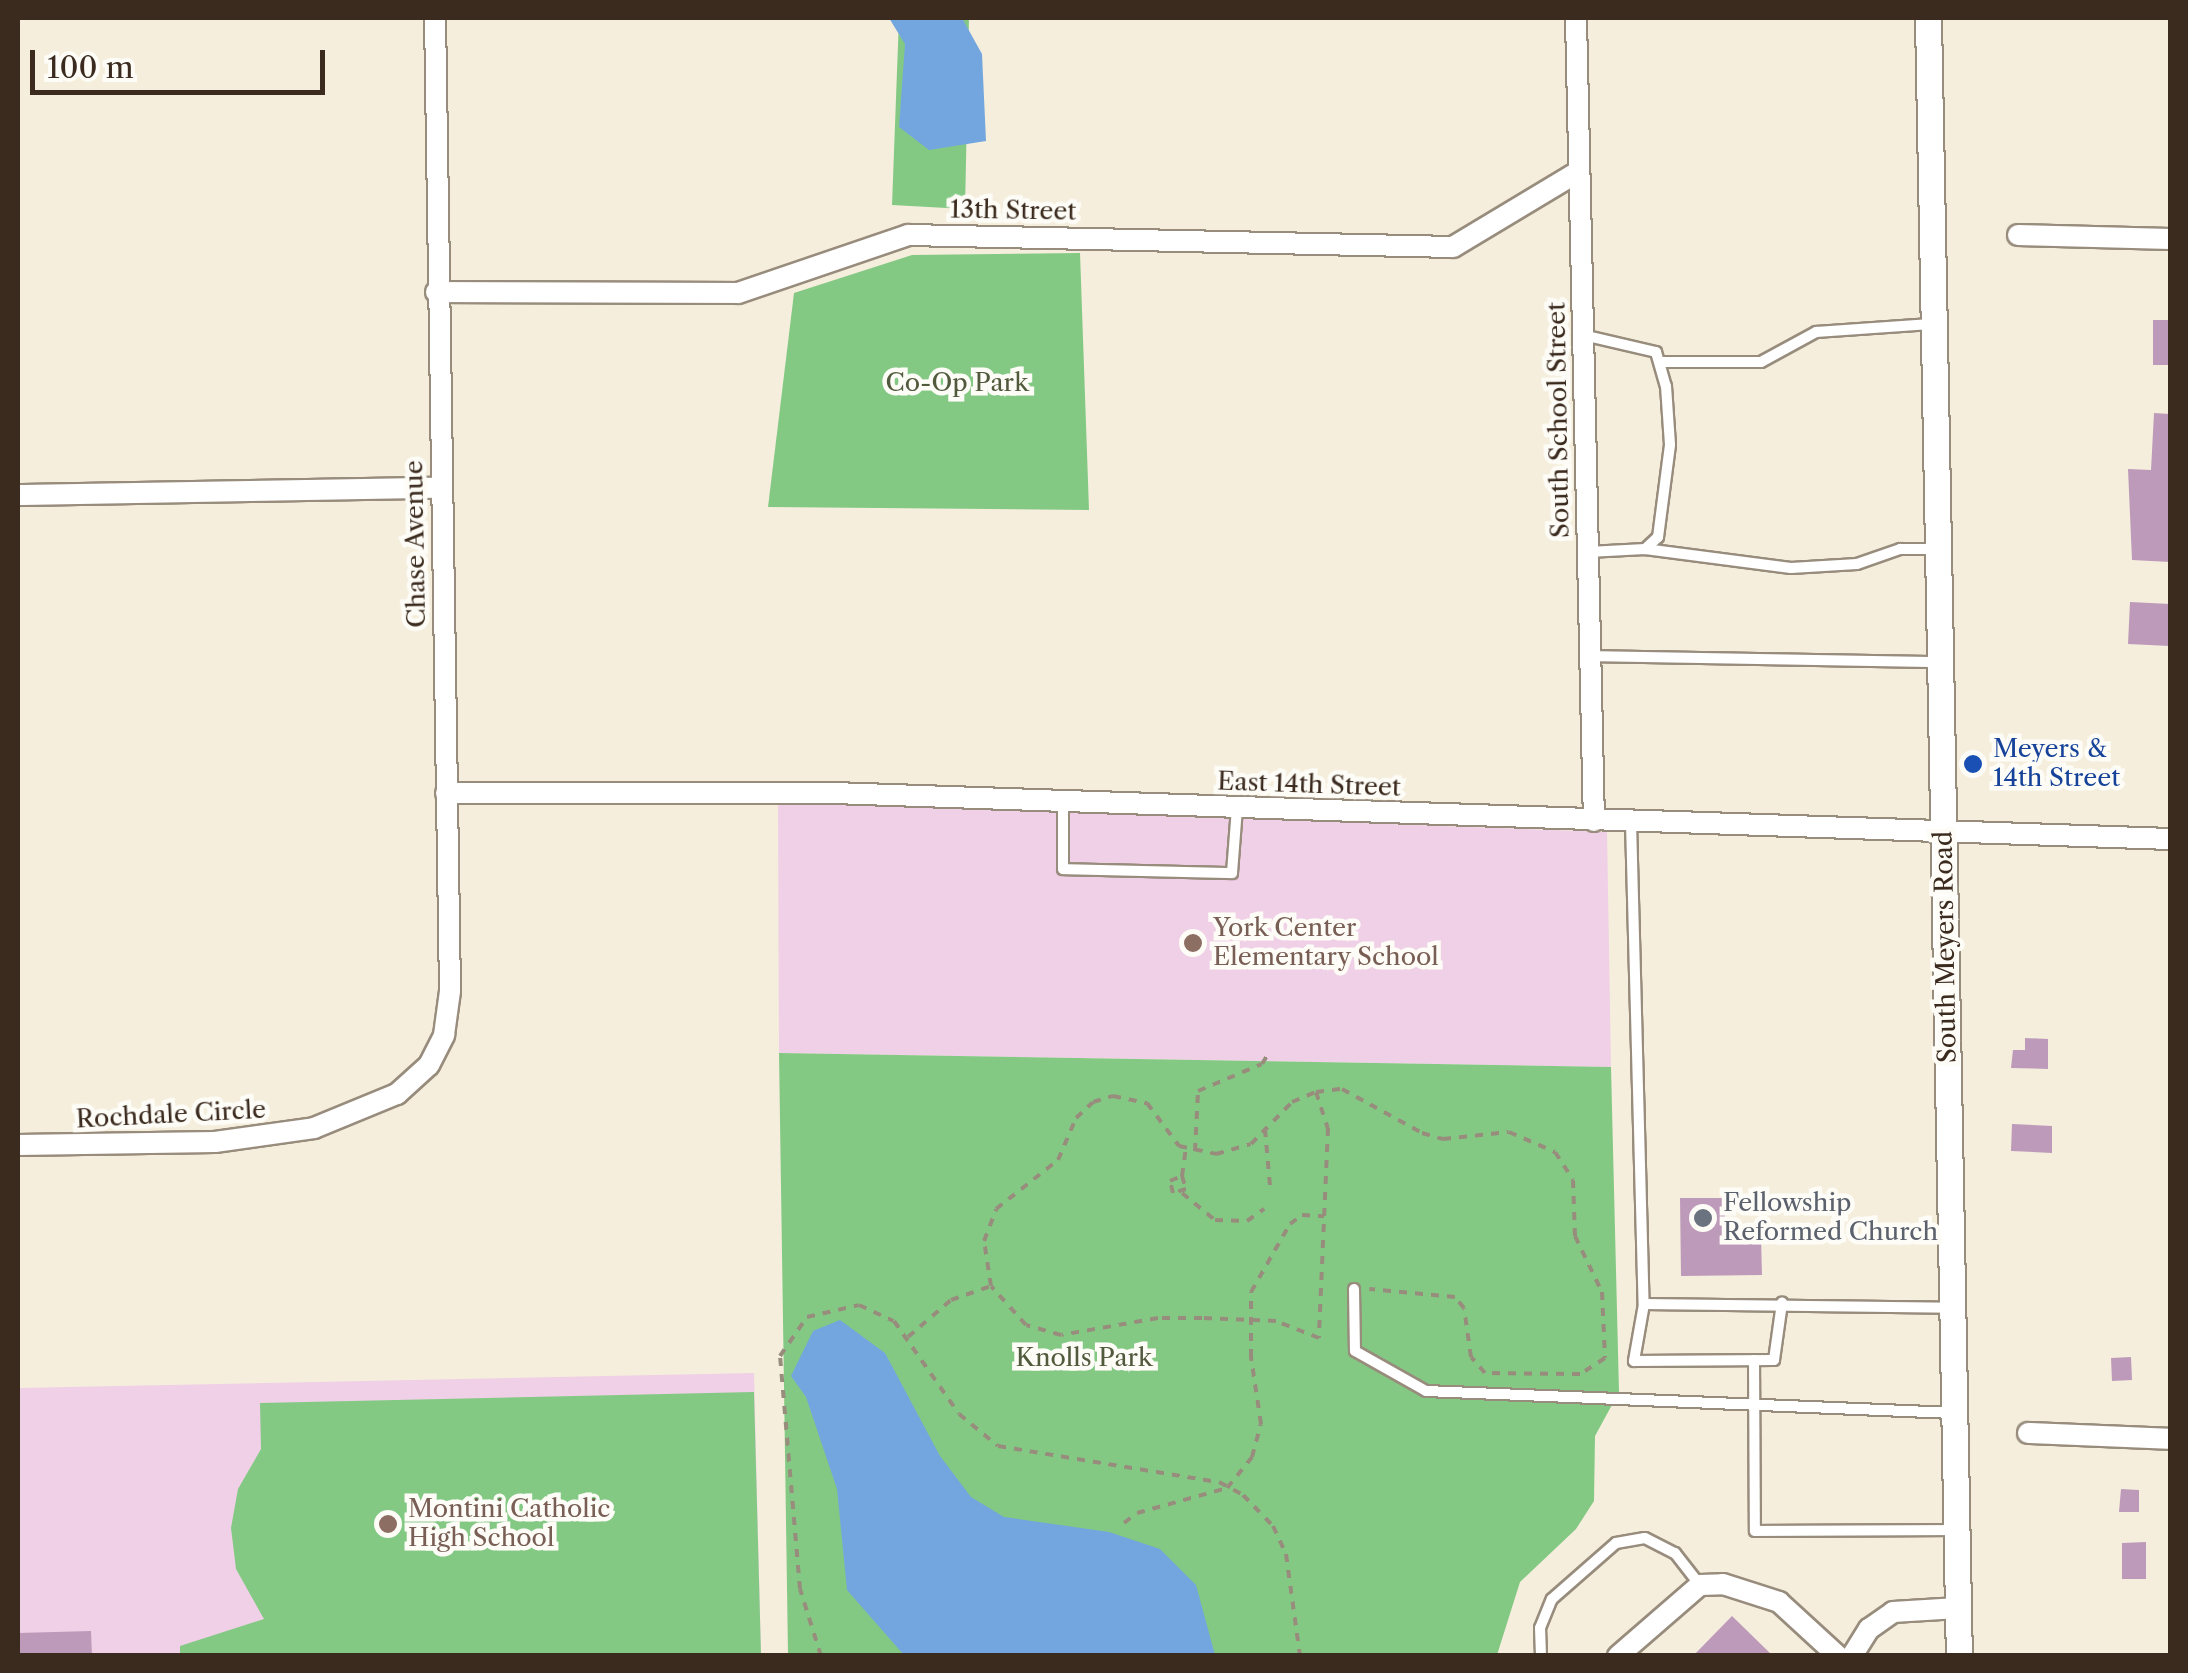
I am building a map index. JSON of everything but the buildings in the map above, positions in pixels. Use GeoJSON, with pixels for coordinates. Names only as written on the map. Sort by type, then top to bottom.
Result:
{"type":"FeatureCollection","features":[{"type":"Feature","properties":{"kind":"street","name":"Chase Avenue"},"geometry":{"type":"LineString","coordinates":[[428,1066],[444,1035],[450,991],[439,488],[435,18]]}},
{"type":"Feature","properties":{"kind":"street","name":"South School Street"},"geometry":{"type":"LineString","coordinates":[[1576,18],[1594,821]]}},
{"type":"Feature","properties":{"kind":"street","name":"South Meyers Road"},"geometry":{"type":"LineString","coordinates":[[1928,18],[1932,238],[1938,324],[1959,1656]]}},
{"type":"Feature","properties":{"kind":"street","name":"13th Street"},"geometry":{"type":"LineString","coordinates":[[436,292],[738,293],[908,235],[1453,247],[1578,172]]}},
{"type":"Feature","properties":{"kind":"street"},"geometry":{"type":"LineString","coordinates":[[2018,235],[2170,238]]}},
{"type":"Feature","properties":{"kind":"street"},"geometry":{"type":"LineString","coordinates":[[18,495],[439,488]]}},
{"type":"Feature","properties":{"kind":"street","name":"East 14th Street"},"geometry":{"type":"LineString","coordinates":[[446,792],[833,793],[2170,840]]}},
{"type":"Feature","properties":{"kind":"street","name":"Rochdale Circle"},"geometry":{"type":"LineString","coordinates":[[18,1146],[215,1142],[283,1134],[375,1106],[428,1066]]}},
{"type":"Feature","properties":{"kind":"street"},"geometry":{"type":"LineString","coordinates":[[2028,1433],[2170,1438]]}},
{"type":"Feature","properties":{"kind":"street"},"geometry":{"type":"LineString","coordinates":[[1618,1656],[1700,1585],[1738,1588],[1779,1602],[1838,1656]]}},
{"type":"Feature","properties":{"kind":"street"},"geometry":{"type":"LineString","coordinates":[[1852,1656],[1869,1628],[1893,1612],[1958,1608]]}},
{"type":"Feature","properties":{"kind":"lane"},"geometry":{"type":"LineString","coordinates":[[1582,335],[1641,345],[1662,362],[1760,362],[1816,332],[1938,324]]}},
{"type":"Feature","properties":{"kind":"lane"},"geometry":{"type":"LineString","coordinates":[[1644,549],[1658,537],[1668,495],[1662,362]]}},
{"type":"Feature","properties":{"kind":"lane"},"geometry":{"type":"LineString","coordinates":[[1587,552],[1644,549],[1791,568],[1857,564],[1900,549],[1940,549]]}},
{"type":"Feature","properties":{"kind":"lane"},"geometry":{"type":"LineString","coordinates":[[1590,656],[1942,662]]}},
{"type":"Feature","properties":{"kind":"lane"},"geometry":{"type":"LineString","coordinates":[[1063,802],[1063,868],[1232,873],[1236,808]]}},
{"type":"Feature","properties":{"kind":"lane"},"geometry":{"type":"LineString","coordinates":[[1631,822],[1644,1304],[1634,1361],[1774,1360],[1782,1303]]}},
{"type":"Feature","properties":{"kind":"lane"},"geometry":{"type":"LineString","coordinates":[[1354,1289],[1355,1352],[1426,1391],[1955,1413]]}},
{"type":"Feature","properties":{"kind":"lane"},"geometry":{"type":"LineString","coordinates":[[1644,1304],[1953,1308]]}},
{"type":"Feature","properties":{"kind":"lane"},"geometry":{"type":"LineString","coordinates":[[1754,1360],[1755,1530],[1956,1530]]}},
{"type":"Feature","properties":{"kind":"lane"},"geometry":{"type":"LineString","coordinates":[[1541,1656],[1540,1628],[1552,1599],[1616,1543],[1646,1538],[1675,1553],[1700,1585]]}},
{"type":"Feature","properties":{"kind":"path"},"geometry":{"type":"LineString","coordinates":[[1195,1151],[1198,1090],[1262,1064],[1268,1054]]}},
{"type":"Feature","properties":{"kind":"path"},"geometry":{"type":"LineString","coordinates":[[1316,1092],[1328,1128],[1319,1338],[1276,1321],[1158,1318],[1061,1336],[1026,1325],[992,1286],[984,1241],[996,1209],[1058,1160],[1076,1118],[1093,1102],[1114,1096],[1147,1102],[1186,1148],[1231,1152],[1251,1144],[1292,1102],[1316,1092],[1342,1088],[1443,1138],[1509,1132],[1555,1152],[1573,1180],[1575,1236],[1602,1292],[1605,1358],[1580,1374],[1485,1373],[1471,1357],[1464,1308],[1454,1297],[1354,1289]]}},
{"type":"Feature","properties":{"kind":"path"},"geometry":{"type":"LineString","coordinates":[[1265,1128],[1270,1186]]}},
{"type":"Feature","properties":{"kind":"path"},"geometry":{"type":"LineString","coordinates":[[1182,1193],[1186,1148]]}},
{"type":"Feature","properties":{"kind":"path"},"geometry":{"type":"LineString","coordinates":[[1182,1176],[1170,1180],[1170,1188],[1215,1220],[1247,1221],[1264,1210]]}},
{"type":"Feature","properties":{"kind":"path"},"geometry":{"type":"LineString","coordinates":[[1124,1524],[1137,1512],[1227,1488],[1260,1436],[1249,1320],[1251,1292],[1290,1224],[1302,1215],[1324,1216]]}},
{"type":"Feature","properties":{"kind":"path"},"geometry":{"type":"LineString","coordinates":[[906,1339],[951,1300],[992,1286]]}},
{"type":"Feature","properties":{"kind":"path"},"geometry":{"type":"LineString","coordinates":[[821,1656],[800,1588],[780,1356],[793,1328],[841,1305],[884,1315],[906,1339],[959,1414],[998,1446],[1112,1462],[1227,1488],[1273,1526],[1286,1554],[1300,1656]]}},
{"type":"Feature","properties":{"kind":"shaded area","name":"York Center Elementary School"},"geometry":{"type":"Polygon","coordinates":[[[778,802],[1607,832],[1611,1067],[779,1053],[778,802]]]}},
{"type":"Feature","properties":{"kind":"shaded area","name":"Montini Catholic High School"},"geometry":{"type":"Polygon","coordinates":[[[754,1373],[761,1655],[18,1655],[18,1388],[754,1373]]]}},
{"type":"Feature","properties":{"kind":"green space"},"geometry":{"type":"Polygon","coordinates":[[[899,18],[969,18],[965,209],[892,205],[899,18]]]}},
{"type":"Feature","properties":{"kind":"green space","name":"Co-Op Park"},"geometry":{"type":"Polygon","coordinates":[[[1080,253],[1089,510],[768,507],[794,293],[912,255],[1080,253]]]}},
{"type":"Feature","properties":{"kind":"green space","name":"Knolls Park"},"geometry":{"type":"Polygon","coordinates":[[[779,1053],[1611,1067],[1619,1392],[1595,1436],[1594,1501],[1576,1529],[1520,1582],[1497,1655],[788,1655],[779,1053]]]}},
{"type":"Feature","properties":{"kind":"green space","name":"Montini Catholic High School"},"geometry":{"type":"Polygon","coordinates":[[[754,1392],[761,1655],[180,1655],[180,1646],[264,1619],[236,1569],[231,1528],[238,1489],[261,1449],[260,1403],[754,1392]]]}},
{"type":"Feature","properties":{"kind":"water"},"geometry":{"type":"Polygon","coordinates":[[[889,18],[962,18],[982,54],[986,141],[929,150],[899,127],[905,44],[889,18]]]}},
{"type":"Feature","properties":{"kind":"water"},"geometry":{"type":"Polygon","coordinates":[[[840,1320],[885,1353],[940,1456],[971,1497],[1004,1517],[1109,1532],[1160,1549],[1196,1585],[1215,1655],[903,1654],[847,1590],[837,1489],[806,1397],[791,1376],[813,1331],[840,1320]]]}},
{"type":"Feature","properties":{"kind":"place","name":"Meyers & 14th Street"},"geometry":{"type":"Point","coordinates":[1973,764]}},
{"type":"Feature","properties":{"kind":"place","name":"York Center Elementary School"},"geometry":{"type":"Point","coordinates":[1193,943]}},
{"type":"Feature","properties":{"kind":"place","name":"Fellowship Reformed Church"},"geometry":{"type":"Point","coordinates":[1703,1218]}},
{"type":"Feature","properties":{"kind":"place","name":"Montini Catholic High School"},"geometry":{"type":"Point","coordinates":[388,1524]}}]}
